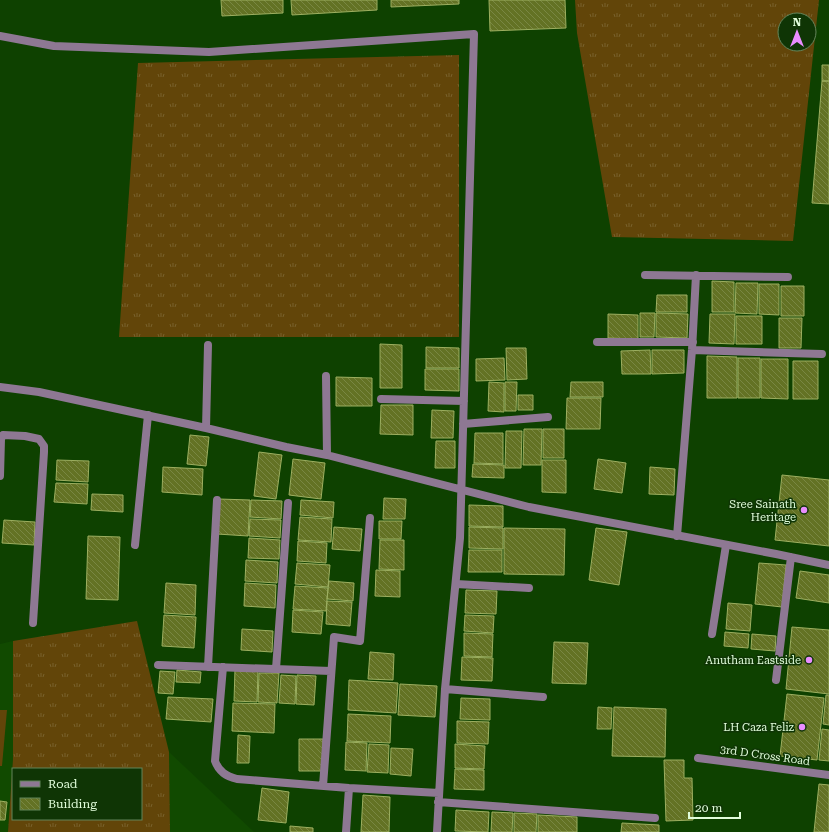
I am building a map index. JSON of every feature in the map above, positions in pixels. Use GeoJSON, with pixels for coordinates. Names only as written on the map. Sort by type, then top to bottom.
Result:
{"type":"FeatureCollection","features":[{"type":"Feature","properties":{"kind":"street"},"geometry":{"type":"LineString","coordinates":[[0,36],[54,46],[209,52],[474,34],[460,538],[446,689],[437,832]]}},
{"type":"Feature","properties":{"kind":"street"},"geometry":{"type":"LineString","coordinates":[[645,275],[788,277]]}},
{"type":"Feature","properties":{"kind":"street"},"geometry":{"type":"LineString","coordinates":[[677,536],[693,346],[696,276]]}},
{"type":"Feature","properties":{"kind":"street"},"geometry":{"type":"LineString","coordinates":[[597,342],[822,354]]}},
{"type":"Feature","properties":{"kind":"street"},"geometry":{"type":"LineString","coordinates":[[206,428],[208,345]]}},
{"type":"Feature","properties":{"kind":"street"},"geometry":{"type":"LineString","coordinates":[[326,376],[327,455]]}},
{"type":"Feature","properties":{"kind":"street"},"geometry":{"type":"LineString","coordinates":[[0,387],[39,392],[327,455],[529,507],[791,557],[829,566]]}},
{"type":"Feature","properties":{"kind":"street"},"geometry":{"type":"LineString","coordinates":[[381,399],[464,401]]}},
{"type":"Feature","properties":{"kind":"street"},"geometry":{"type":"LineString","coordinates":[[135,545],[148,415]]}},
{"type":"Feature","properties":{"kind":"street"},"geometry":{"type":"LineString","coordinates":[[463,424],[548,417]]}},
{"type":"Feature","properties":{"kind":"street"},"geometry":{"type":"LineString","coordinates":[[0,476],[1,439],[4,435],[25,436],[39,439],[44,446],[44,452],[33,623]]}},
{"type":"Feature","properties":{"kind":"street"},"geometry":{"type":"LineString","coordinates":[[208,667],[217,500]]}},
{"type":"Feature","properties":{"kind":"street"},"geometry":{"type":"LineString","coordinates":[[276,670],[288,503]]}},
{"type":"Feature","properties":{"kind":"street"},"geometry":{"type":"LineString","coordinates":[[323,786],[334,637],[360,641],[370,518]]}},
{"type":"Feature","properties":{"kind":"street"},"geometry":{"type":"LineString","coordinates":[[712,634],[726,545]]}},
{"type":"Feature","properties":{"kind":"street"},"geometry":{"type":"LineString","coordinates":[[776,680],[791,557]]}},
{"type":"Feature","properties":{"kind":"street"},"geometry":{"type":"LineString","coordinates":[[456,584],[529,588]]}},
{"type":"Feature","properties":{"kind":"street"},"geometry":{"type":"LineString","coordinates":[[158,665],[331,672]]}},
{"type":"Feature","properties":{"kind":"street"},"geometry":{"type":"LineString","coordinates":[[223,667],[215,761],[217,768],[223,774],[237,779],[439,794]]}},
{"type":"Feature","properties":{"kind":"street"},"geometry":{"type":"LineString","coordinates":[[446,689],[543,697]]}},
{"type":"Feature","properties":{"kind":"street","name":"3rd D Cross Road"},"geometry":{"type":"LineString","coordinates":[[698,758],[829,775]]}},
{"type":"Feature","properties":{"kind":"street"},"geometry":{"type":"LineString","coordinates":[[346,832],[349,788]]}},
{"type":"Feature","properties":{"kind":"street"},"geometry":{"type":"LineString","coordinates":[[438,802],[655,818]]}},
{"type":"Feature","properties":{"kind":"shaded area"},"geometry":{"type":"Polygon","coordinates":[[[13,641],[13,759],[8,832],[0,832],[0,644],[13,641]]]}},
{"type":"Feature","properties":{"kind":"shaded area"},"geometry":{"type":"Polygon","coordinates":[[[169,752],[254,832],[170,832],[169,752]]]}},
{"type":"Feature","properties":{"kind":"green space"},"geometry":{"type":"Polygon","coordinates":[[[575,0],[819,0],[817,19],[817,12],[777,12],[777,52],[813,52],[793,241],[612,237],[577,33],[575,0]]]}},
{"type":"Feature","properties":{"kind":"green space"},"geometry":{"type":"Polygon","coordinates":[[[459,55],[459,337],[119,337],[138,63],[459,55]]]}},
{"type":"Feature","properties":{"kind":"green space"},"geometry":{"type":"Polygon","coordinates":[[[137,621],[169,752],[170,832],[8,832],[12,774],[12,820],[142,820],[142,768],[12,768],[13,641],[137,621]]]}},
{"type":"Feature","properties":{"kind":"green space"},"geometry":{"type":"Polygon","coordinates":[[[0,710],[7,710],[2,766],[0,766],[0,710]]]}},
{"type":"Feature","properties":{"kind":"building"},"geometry":{"type":"Polygon","coordinates":[[[221,0],[283,0],[283,13],[222,16],[221,0]]]}},
{"type":"Feature","properties":{"kind":"building"},"geometry":{"type":"Polygon","coordinates":[[[291,0],[377,0],[377,10],[292,15],[291,0]]]}},
{"type":"Feature","properties":{"kind":"building"},"geometry":{"type":"Polygon","coordinates":[[[391,0],[459,0],[459,4],[391,7],[391,0]]]}},
{"type":"Feature","properties":{"kind":"building"},"geometry":{"type":"Polygon","coordinates":[[[489,0],[565,0],[566,28],[490,31],[489,0]]]}},
{"type":"Feature","properties":{"kind":"building"},"geometry":{"type":"Polygon","coordinates":[[[822,65],[829,65],[829,81],[822,81],[822,65]]]}},
{"type":"Feature","properties":{"kind":"building"},"geometry":{"type":"Polygon","coordinates":[[[822,81],[829,81],[829,204],[812,203],[822,81]]]}},
{"type":"Feature","properties":{"kind":"building"},"geometry":{"type":"Polygon","coordinates":[[[712,281],[734,282],[734,312],[712,312],[712,281]]]}},
{"type":"Feature","properties":{"kind":"building"},"geometry":{"type":"Polygon","coordinates":[[[736,283],[758,283],[757,314],[735,313],[736,283]]]}},
{"type":"Feature","properties":{"kind":"building"},"geometry":{"type":"Polygon","coordinates":[[[759,284],[779,284],[779,315],[759,314],[759,284]]]}},
{"type":"Feature","properties":{"kind":"building"},"geometry":{"type":"Polygon","coordinates":[[[781,286],[804,286],[804,316],[781,316],[781,286]]]}},
{"type":"Feature","properties":{"kind":"building"},"geometry":{"type":"Polygon","coordinates":[[[657,295],[687,295],[687,312],[656,312],[657,295]]]}},
{"type":"Feature","properties":{"kind":"building"},"geometry":{"type":"Polygon","coordinates":[[[640,313],[655,313],[654,337],[640,337],[640,313]]]}},
{"type":"Feature","properties":{"kind":"building"},"geometry":{"type":"Polygon","coordinates":[[[656,313],[688,314],[687,338],[656,337],[656,313]]]}},
{"type":"Feature","properties":{"kind":"building"},"geometry":{"type":"Polygon","coordinates":[[[608,314],[638,315],[638,339],[608,338],[608,314]]]}},
{"type":"Feature","properties":{"kind":"building"},"geometry":{"type":"Polygon","coordinates":[[[710,314],[735,314],[734,344],[709,343],[710,314]]]}},
{"type":"Feature","properties":{"kind":"building"},"geometry":{"type":"Polygon","coordinates":[[[736,316],[762,316],[762,344],[736,344],[736,316]]]}},
{"type":"Feature","properties":{"kind":"building"},"geometry":{"type":"Polygon","coordinates":[[[779,318],[802,318],[801,348],[779,348],[779,318]]]}},
{"type":"Feature","properties":{"kind":"building"},"geometry":{"type":"Polygon","coordinates":[[[380,344],[402,345],[402,388],[380,388],[380,344]]]}},
{"type":"Feature","properties":{"kind":"building"},"geometry":{"type":"Polygon","coordinates":[[[426,347],[459,348],[459,368],[426,368],[426,347]]]}},
{"type":"Feature","properties":{"kind":"building"},"geometry":{"type":"Polygon","coordinates":[[[506,348],[526,348],[527,379],[507,380],[506,348]]]}},
{"type":"Feature","properties":{"kind":"building"},"geometry":{"type":"Polygon","coordinates":[[[650,350],[651,374],[622,374],[621,351],[650,350]]]}},
{"type":"Feature","properties":{"kind":"building"},"geometry":{"type":"Polygon","coordinates":[[[652,350],[684,350],[684,373],[652,374],[652,350]]]}},
{"type":"Feature","properties":{"kind":"building"},"geometry":{"type":"Polygon","coordinates":[[[707,356],[737,357],[737,398],[707,398],[707,356]]]}},
{"type":"Feature","properties":{"kind":"building"},"geometry":{"type":"Polygon","coordinates":[[[504,358],[505,380],[476,381],[476,359],[504,358]]]}},
{"type":"Feature","properties":{"kind":"building"},"geometry":{"type":"Polygon","coordinates":[[[738,358],[760,358],[760,398],[738,398],[738,358]]]}},
{"type":"Feature","properties":{"kind":"building"},"geometry":{"type":"Polygon","coordinates":[[[761,359],[788,359],[788,399],[761,398],[761,359]]]}},
{"type":"Feature","properties":{"kind":"building"},"geometry":{"type":"Polygon","coordinates":[[[793,361],[818,361],[818,399],[793,399],[793,361]]]}},
{"type":"Feature","properties":{"kind":"building"},"geometry":{"type":"Polygon","coordinates":[[[425,369],[459,369],[459,391],[425,390],[425,369]]]}},
{"type":"Feature","properties":{"kind":"building"},"geometry":{"type":"Polygon","coordinates":[[[336,377],[372,378],[372,406],[336,406],[336,377]]]}},
{"type":"Feature","properties":{"kind":"building"},"geometry":{"type":"Polygon","coordinates":[[[489,382],[504,383],[504,412],[488,411],[489,382]]]}},
{"type":"Feature","properties":{"kind":"building"},"geometry":{"type":"Polygon","coordinates":[[[505,382],[517,382],[516,411],[505,411],[505,382]]]}},
{"type":"Feature","properties":{"kind":"building"},"geometry":{"type":"Polygon","coordinates":[[[571,382],[603,382],[603,397],[570,397],[571,382]]]}},
{"type":"Feature","properties":{"kind":"building"},"geometry":{"type":"Polygon","coordinates":[[[518,395],[533,395],[533,410],[518,410],[518,395]]]}},
{"type":"Feature","properties":{"kind":"building"},"geometry":{"type":"Polygon","coordinates":[[[567,398],[601,398],[600,429],[566,429],[567,398]]]}},
{"type":"Feature","properties":{"kind":"building"},"geometry":{"type":"Polygon","coordinates":[[[381,405],[413,405],[413,435],[380,434],[381,405]]]}},
{"type":"Feature","properties":{"kind":"building"},"geometry":{"type":"Polygon","coordinates":[[[432,410],[454,411],[453,438],[431,438],[432,410]]]}},
{"type":"Feature","properties":{"kind":"building"},"geometry":{"type":"Polygon","coordinates":[[[524,429],[542,429],[541,465],[523,465],[524,429]]]}},
{"type":"Feature","properties":{"kind":"building"},"geometry":{"type":"Polygon","coordinates":[[[543,429],[564,429],[564,458],[543,458],[543,429]]]}},
{"type":"Feature","properties":{"kind":"building"},"geometry":{"type":"Polygon","coordinates":[[[506,431],[522,431],[521,468],[505,468],[506,431]]]}},
{"type":"Feature","properties":{"kind":"building"},"geometry":{"type":"Polygon","coordinates":[[[475,433],[503,433],[503,464],[474,463],[475,433]]]}},
{"type":"Feature","properties":{"kind":"building"},"geometry":{"type":"Polygon","coordinates":[[[190,435],[209,437],[206,466],[187,464],[190,435]]]}},
{"type":"Feature","properties":{"kind":"building"},"geometry":{"type":"Polygon","coordinates":[[[436,441],[455,441],[455,468],[435,468],[436,441]]]}},
{"type":"Feature","properties":{"kind":"building"},"geometry":{"type":"Polygon","coordinates":[[[259,452],[282,455],[276,499],[254,496],[259,452]]]}},
{"type":"Feature","properties":{"kind":"building"},"geometry":{"type":"Polygon","coordinates":[[[293,459],[325,463],[321,499],[289,495],[293,459]]]}},
{"type":"Feature","properties":{"kind":"building"},"geometry":{"type":"Polygon","coordinates":[[[598,459],[626,463],[622,493],[594,489],[598,459]]]}},
{"type":"Feature","properties":{"kind":"building"},"geometry":{"type":"Polygon","coordinates":[[[57,460],[89,461],[88,482],[56,480],[57,460]]]}},
{"type":"Feature","properties":{"kind":"building"},"geometry":{"type":"Polygon","coordinates":[[[542,460],[566,460],[566,493],[542,492],[542,460]]]}},
{"type":"Feature","properties":{"kind":"building"},"geometry":{"type":"Polygon","coordinates":[[[473,464],[504,465],[504,478],[472,477],[473,464]]]}},
{"type":"Feature","properties":{"kind":"building"},"geometry":{"type":"Polygon","coordinates":[[[163,467],[203,469],[202,495],[162,492],[163,467]]]}},
{"type":"Feature","properties":{"kind":"building"},"geometry":{"type":"Polygon","coordinates":[[[650,467],[675,469],[674,495],[649,494],[650,467]]]}},
{"type":"Feature","properties":{"kind":"building","name":"Sree Sainath Heritage"},"geometry":{"type":"Polygon","coordinates":[[[782,475],[829,480],[829,546],[775,540],[782,475]]]}},
{"type":"Feature","properties":{"kind":"building"},"geometry":{"type":"Polygon","coordinates":[[[56,483],[88,484],[87,504],[54,502],[56,483]]]}},
{"type":"Feature","properties":{"kind":"building"},"geometry":{"type":"Polygon","coordinates":[[[92,494],[123,495],[123,512],[91,510],[92,494]]]}},
{"type":"Feature","properties":{"kind":"building"},"geometry":{"type":"Polygon","coordinates":[[[384,498],[406,499],[405,519],[383,519],[384,498]]]}},
{"type":"Feature","properties":{"kind":"building"},"geometry":{"type":"Polygon","coordinates":[[[219,499],[250,500],[248,536],[217,534],[219,499]]]}},
{"type":"Feature","properties":{"kind":"building"},"geometry":{"type":"Polygon","coordinates":[[[251,500],[282,501],[281,519],[250,517],[251,500]]]}},
{"type":"Feature","properties":{"kind":"building"},"geometry":{"type":"Polygon","coordinates":[[[301,500],[334,502],[333,518],[300,515],[301,500]]]}},
{"type":"Feature","properties":{"kind":"building"},"geometry":{"type":"Polygon","coordinates":[[[469,505],[503,506],[503,527],[469,526],[469,505]]]}},
{"type":"Feature","properties":{"kind":"building"},"geometry":{"type":"Polygon","coordinates":[[[300,517],[332,519],[331,542],[298,540],[300,517]]]}},
{"type":"Feature","properties":{"kind":"building"},"geometry":{"type":"Polygon","coordinates":[[[250,519],[281,520],[280,538],[249,536],[250,519]]]}},
{"type":"Feature","properties":{"kind":"building"},"geometry":{"type":"Polygon","coordinates":[[[4,520],[35,522],[34,545],[2,543],[4,520]]]}},
{"type":"Feature","properties":{"kind":"building"},"geometry":{"type":"Polygon","coordinates":[[[379,521],[402,521],[401,539],[379,539],[379,521]]]}},
{"type":"Feature","properties":{"kind":"building"},"geometry":{"type":"Polygon","coordinates":[[[334,527],[362,529],[360,551],[332,549],[334,527]]]}},
{"type":"Feature","properties":{"kind":"building"},"geometry":{"type":"Polygon","coordinates":[[[469,527],[503,528],[503,549],[469,548],[469,527]]]}},
{"type":"Feature","properties":{"kind":"building"},"geometry":{"type":"Polygon","coordinates":[[[504,528],[565,529],[564,575],[504,574],[504,528]]]}},
{"type":"Feature","properties":{"kind":"building"},"geometry":{"type":"Polygon","coordinates":[[[596,528],[627,532],[619,585],[589,580],[596,528]]]}},
{"type":"Feature","properties":{"kind":"building"},"geometry":{"type":"Polygon","coordinates":[[[88,536],[120,537],[118,600],[86,599],[88,536]]]}},
{"type":"Feature","properties":{"kind":"building"},"geometry":{"type":"Polygon","coordinates":[[[249,538],[280,540],[279,559],[248,558],[249,538]]]}},
{"type":"Feature","properties":{"kind":"building"},"geometry":{"type":"Polygon","coordinates":[[[380,540],[404,540],[404,570],[379,569],[380,540]]]}},
{"type":"Feature","properties":{"kind":"building"},"geometry":{"type":"Polygon","coordinates":[[[298,541],[327,543],[326,563],[297,561],[298,541]]]}},
{"type":"Feature","properties":{"kind":"building"},"geometry":{"type":"Polygon","coordinates":[[[469,550],[502,550],[502,572],[468,572],[469,550]]]}},
{"type":"Feature","properties":{"kind":"building"},"geometry":{"type":"Polygon","coordinates":[[[246,560],[278,562],[277,583],[245,581],[246,560]]]}},
{"type":"Feature","properties":{"kind":"building"},"geometry":{"type":"Polygon","coordinates":[[[297,563],[330,565],[328,587],[295,584],[297,563]]]}},
{"type":"Feature","properties":{"kind":"building"},"geometry":{"type":"Polygon","coordinates":[[[759,563],[786,565],[782,607],[755,604],[759,563]]]}},
{"type":"Feature","properties":{"kind":"building"},"geometry":{"type":"Polygon","coordinates":[[[376,570],[400,571],[400,597],[375,596],[376,570]]]}},
{"type":"Feature","properties":{"kind":"building"},"geometry":{"type":"Polygon","coordinates":[[[800,571],[829,575],[829,603],[796,598],[800,571]]]}},
{"type":"Feature","properties":{"kind":"building"},"geometry":{"type":"Polygon","coordinates":[[[329,581],[354,583],[353,601],[327,599],[329,581]]]}},
{"type":"Feature","properties":{"kind":"building"},"geometry":{"type":"Polygon","coordinates":[[[166,583],[196,585],[195,615],[164,613],[166,583]]]}},
{"type":"Feature","properties":{"kind":"building"},"geometry":{"type":"Polygon","coordinates":[[[245,583],[276,585],[275,608],[244,606],[245,583]]]}},
{"type":"Feature","properties":{"kind":"building"},"geometry":{"type":"Polygon","coordinates":[[[295,586],[328,588],[326,611],[293,609],[295,586]]]}},
{"type":"Feature","properties":{"kind":"building"},"geometry":{"type":"Polygon","coordinates":[[[466,590],[497,591],[496,614],[465,613],[466,590]]]}},
{"type":"Feature","properties":{"kind":"building"},"geometry":{"type":"Polygon","coordinates":[[[327,601],[352,602],[350,626],[326,624],[327,601]]]}},
{"type":"Feature","properties":{"kind":"building"},"geometry":{"type":"Polygon","coordinates":[[[728,603],[752,605],[750,631],[726,629],[728,603]]]}},
{"type":"Feature","properties":{"kind":"building"},"geometry":{"type":"Polygon","coordinates":[[[293,610],[323,612],[321,634],[292,632],[293,610]]]}},
{"type":"Feature","properties":{"kind":"building"},"geometry":{"type":"Polygon","coordinates":[[[164,615],[196,617],[194,648],[162,646],[164,615]]]}},
{"type":"Feature","properties":{"kind":"building"},"geometry":{"type":"Polygon","coordinates":[[[465,615],[494,616],[493,633],[464,631],[465,615]]]}},
{"type":"Feature","properties":{"kind":"building","name":"Anutham Eastside"},"geometry":{"type":"Polygon","coordinates":[[[792,627],[829,630],[829,694],[786,689],[792,627]]]}},
{"type":"Feature","properties":{"kind":"building"},"geometry":{"type":"Polygon","coordinates":[[[242,629],[273,631],[272,652],[241,650],[242,629]]]}},
{"type":"Feature","properties":{"kind":"building"},"geometry":{"type":"Polygon","coordinates":[[[725,632],[749,634],[748,648],[724,646],[725,632]]]}},
{"type":"Feature","properties":{"kind":"building"},"geometry":{"type":"Polygon","coordinates":[[[464,633],[493,634],[492,657],[464,656],[464,633]]]}},
{"type":"Feature","properties":{"kind":"building"},"geometry":{"type":"Polygon","coordinates":[[[752,634],[776,636],[775,651],[751,649],[752,634]]]}},
{"type":"Feature","properties":{"kind":"building"},"geometry":{"type":"Polygon","coordinates":[[[554,642],[588,643],[586,684],[552,683],[554,642]]]}},
{"type":"Feature","properties":{"kind":"building"},"geometry":{"type":"Polygon","coordinates":[[[370,652],[394,654],[393,680],[368,679],[370,652]]]}},
{"type":"Feature","properties":{"kind":"building"},"geometry":{"type":"Polygon","coordinates":[[[462,657],[493,658],[492,681],[461,680],[462,657]]]}},
{"type":"Feature","properties":{"kind":"building"},"geometry":{"type":"Polygon","coordinates":[[[235,669],[258,671],[257,702],[234,701],[235,669]]]}},
{"type":"Feature","properties":{"kind":"building"},"geometry":{"type":"Polygon","coordinates":[[[177,670],[201,672],[200,683],[176,682],[177,670]]]}},
{"type":"Feature","properties":{"kind":"building"},"geometry":{"type":"Polygon","coordinates":[[[160,671],[175,672],[173,694],[158,693],[160,671]]]}},
{"type":"Feature","properties":{"kind":"building"},"geometry":{"type":"Polygon","coordinates":[[[259,673],[279,673],[277,703],[258,702],[259,673]]]}},
{"type":"Feature","properties":{"kind":"building"},"geometry":{"type":"Polygon","coordinates":[[[281,675],[296,676],[295,704],[279,703],[281,675]]]}},
{"type":"Feature","properties":{"kind":"building"},"geometry":{"type":"Polygon","coordinates":[[[297,675],[316,676],[314,705],[296,704],[297,675]]]}},
{"type":"Feature","properties":{"kind":"building"},"geometry":{"type":"Polygon","coordinates":[[[349,680],[398,683],[396,713],[348,710],[349,680]]]}},
{"type":"Feature","properties":{"kind":"building"},"geometry":{"type":"Polygon","coordinates":[[[400,684],[437,686],[435,717],[398,715],[400,684]]]}},
{"type":"Feature","properties":{"kind":"building","name":"LH Caza Feliz"},"geometry":{"type":"Polygon","coordinates":[[[787,694],[824,698],[817,760],[780,756],[787,694]]]}},
{"type":"Feature","properties":{"kind":"building"},"geometry":{"type":"Polygon","coordinates":[[[826,695],[829,695],[829,725],[823,724],[826,695]]]}},
{"type":"Feature","properties":{"kind":"building"},"geometry":{"type":"Polygon","coordinates":[[[168,697],[213,699],[211,722],[166,719],[168,697]]]}},
{"type":"Feature","properties":{"kind":"building"},"geometry":{"type":"Polygon","coordinates":[[[461,698],[490,699],[490,720],[460,719],[461,698]]]}},
{"type":"Feature","properties":{"kind":"building"},"geometry":{"type":"Polygon","coordinates":[[[233,703],[275,704],[274,733],[232,731],[233,703]]]}},
{"type":"Feature","properties":{"kind":"building"},"geometry":{"type":"Polygon","coordinates":[[[598,707],[612,708],[611,729],[597,729],[598,707]]]}},
{"type":"Feature","properties":{"kind":"building"},"geometry":{"type":"Polygon","coordinates":[[[614,707],[666,709],[665,757],[612,756],[614,707]]]}},
{"type":"Feature","properties":{"kind":"building"},"geometry":{"type":"Polygon","coordinates":[[[348,714],[391,716],[390,743],[347,741],[348,714]]]}},
{"type":"Feature","properties":{"kind":"building"},"geometry":{"type":"Polygon","coordinates":[[[457,721],[489,722],[488,744],[457,743],[457,721]]]}},
{"type":"Feature","properties":{"kind":"building"},"geometry":{"type":"Polygon","coordinates":[[[822,729],[829,730],[829,761],[819,760],[822,729]]]}},
{"type":"Feature","properties":{"kind":"building"},"geometry":{"type":"Polygon","coordinates":[[[238,735],[250,736],[249,763],[237,763],[238,735]]]}},
{"type":"Feature","properties":{"kind":"building"},"geometry":{"type":"Polygon","coordinates":[[[299,739],[323,739],[322,771],[299,771],[299,739]]]}},
{"type":"Feature","properties":{"kind":"building"},"geometry":{"type":"Polygon","coordinates":[[[346,742],[367,743],[366,771],[345,770],[346,742]]]}},
{"type":"Feature","properties":{"kind":"building"},"geometry":{"type":"Polygon","coordinates":[[[369,744],[389,745],[388,773],[367,772],[369,744]]]}},
{"type":"Feature","properties":{"kind":"building"},"geometry":{"type":"Polygon","coordinates":[[[455,744],[485,746],[484,769],[455,768],[455,744]]]}},
{"type":"Feature","properties":{"kind":"building"},"geometry":{"type":"Polygon","coordinates":[[[391,748],[413,749],[411,776],[390,774],[391,748]]]}},
{"type":"Feature","properties":{"kind":"building"},"geometry":{"type":"Polygon","coordinates":[[[664,760],[684,760],[684,778],[692,778],[693,820],[666,821],[664,760]]]}},
{"type":"Feature","properties":{"kind":"building"},"geometry":{"type":"Polygon","coordinates":[[[455,769],[484,770],[484,790],[454,789],[455,769]]]}},
{"type":"Feature","properties":{"kind":"building"},"geometry":{"type":"Polygon","coordinates":[[[819,784],[829,785],[829,832],[814,832],[819,784]]]}},
{"type":"Feature","properties":{"kind":"building"},"geometry":{"type":"Polygon","coordinates":[[[262,788],[289,792],[286,823],[258,820],[262,788]]]}},
{"type":"Feature","properties":{"kind":"building"},"geometry":{"type":"Polygon","coordinates":[[[363,795],[390,797],[389,832],[361,832],[363,795]]]}},
{"type":"Feature","properties":{"kind":"building"},"geometry":{"type":"Polygon","coordinates":[[[0,801],[7,802],[5,820],[0,820],[0,801]]]}},
{"type":"Feature","properties":{"kind":"building"},"geometry":{"type":"Polygon","coordinates":[[[456,810],[489,812],[488,832],[455,831],[456,810]]]}},
{"type":"Feature","properties":{"kind":"building"},"geometry":{"type":"Polygon","coordinates":[[[492,812],[513,813],[512,832],[491,832],[492,812]]]}},
{"type":"Feature","properties":{"kind":"building"},"geometry":{"type":"Polygon","coordinates":[[[514,813],[537,814],[536,832],[514,832],[514,813]]]}},
{"type":"Feature","properties":{"kind":"building"},"geometry":{"type":"Polygon","coordinates":[[[538,815],[577,817],[577,832],[538,832],[538,815]]]}},
{"type":"Feature","properties":{"kind":"building"},"geometry":{"type":"Polygon","coordinates":[[[622,823],[659,825],[659,832],[621,832],[622,823]]]}},
{"type":"Feature","properties":{"kind":"building"},"geometry":{"type":"Polygon","coordinates":[[[290,826],[313,828],[313,832],[290,832],[290,826]]]}},
{"type":"Feature","properties":{"kind":"place","name":"Sree Sainath Heritage"},"geometry":{"type":"Point","coordinates":[804,510]}},
{"type":"Feature","properties":{"kind":"place","name":"Anutham Eastside"},"geometry":{"type":"Point","coordinates":[809,660]}},
{"type":"Feature","properties":{"kind":"place","name":"LH Caza Feliz"},"geometry":{"type":"Point","coordinates":[802,727]}}]}
